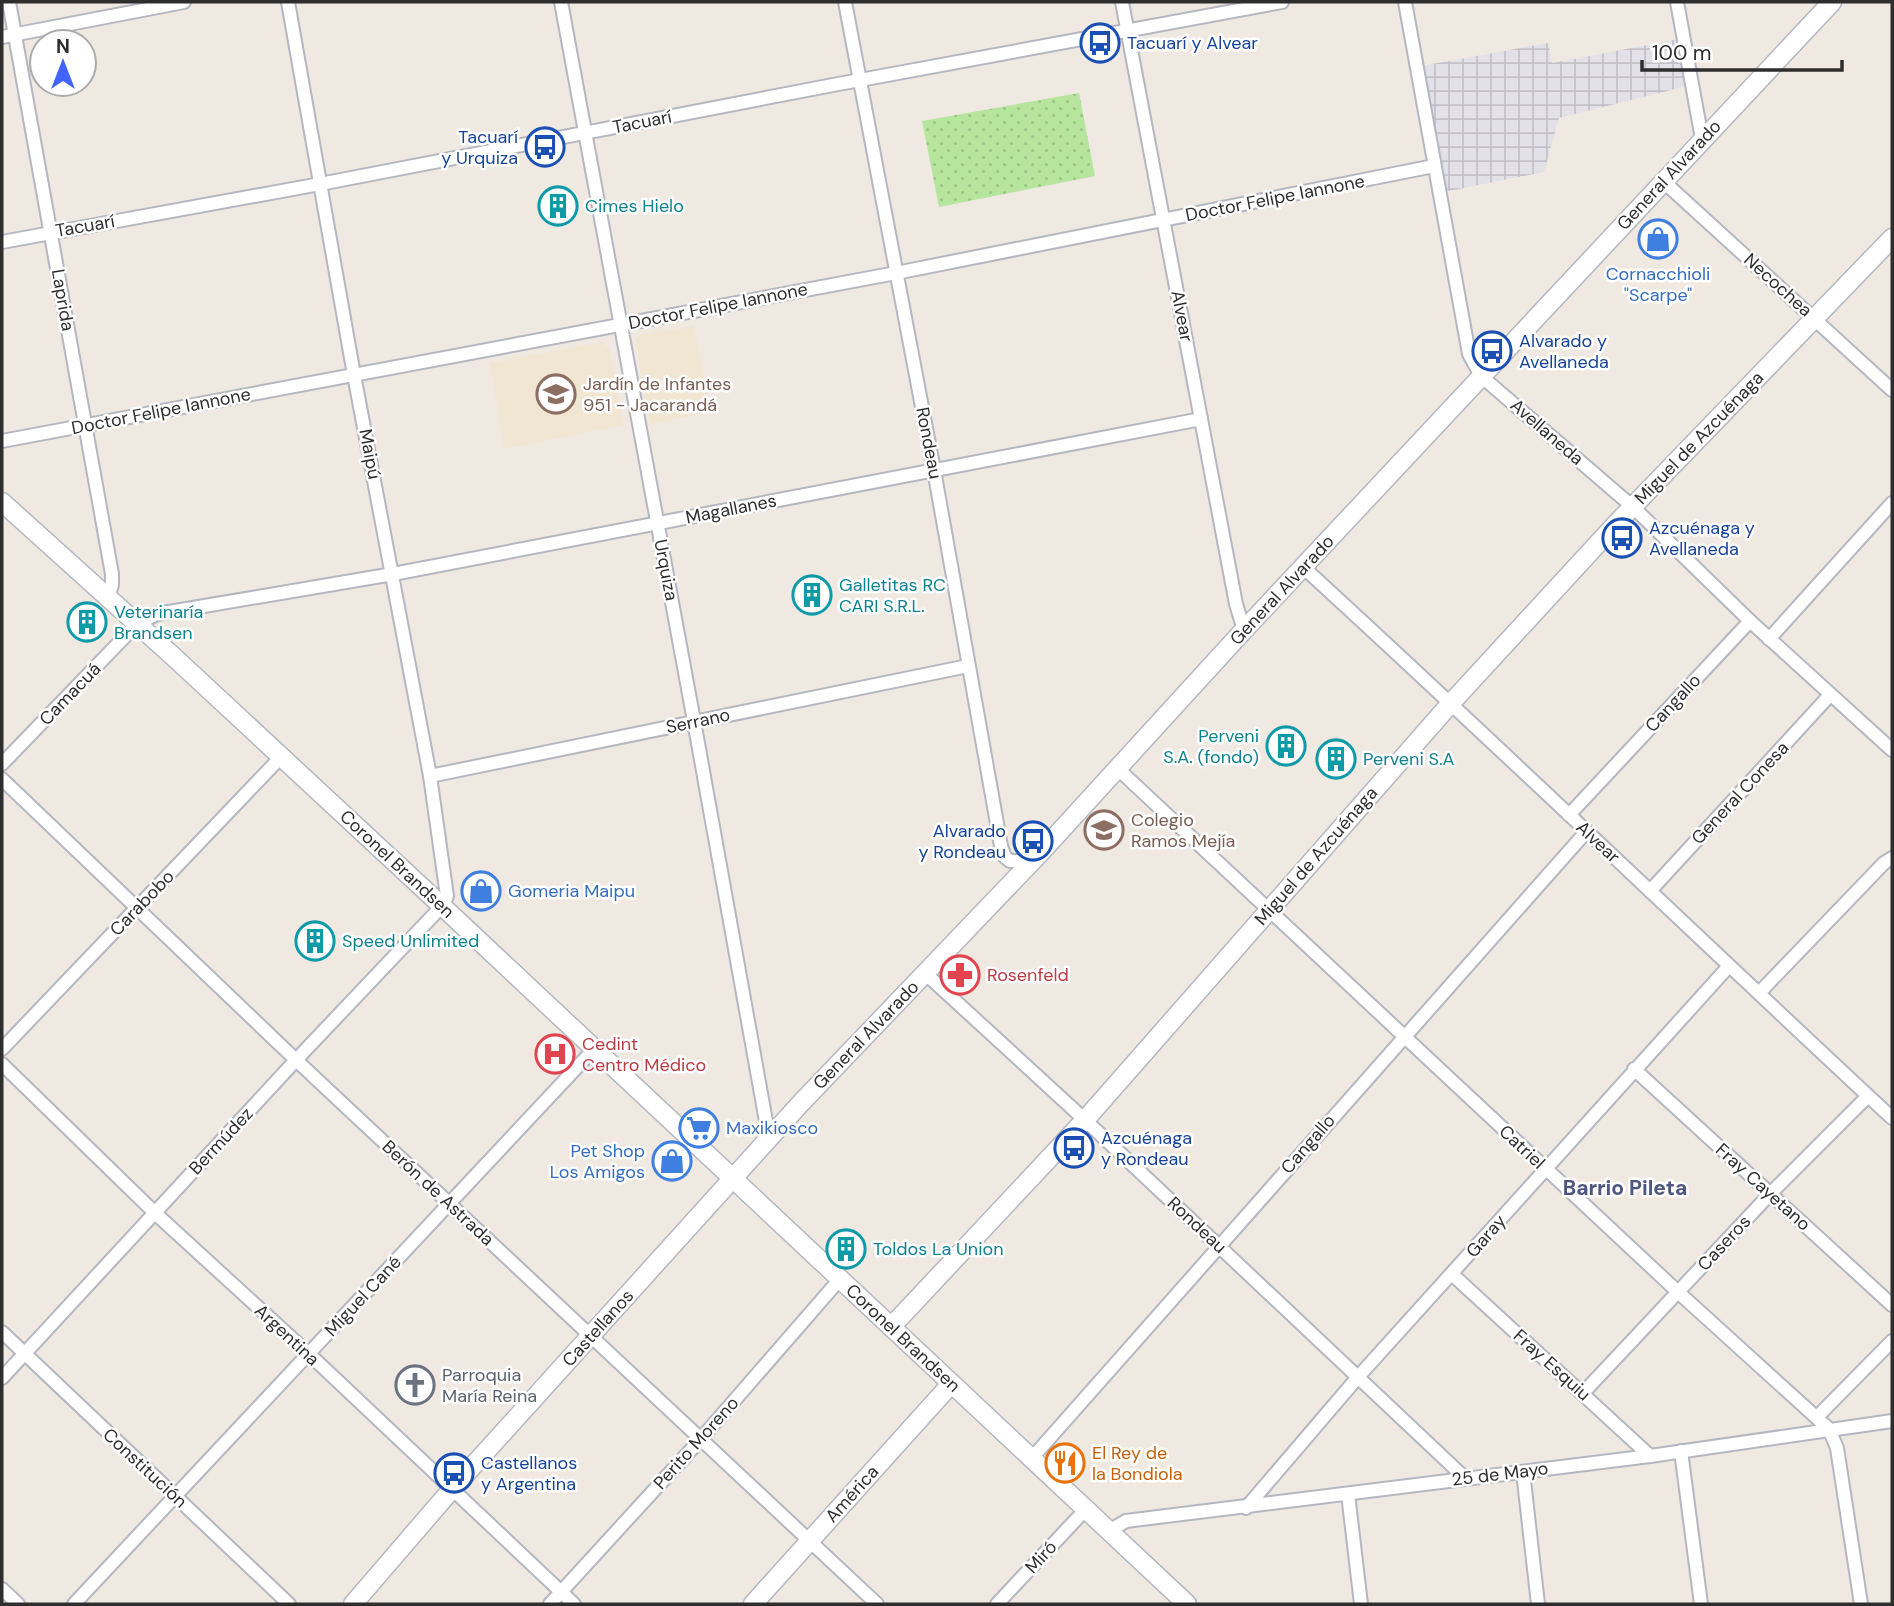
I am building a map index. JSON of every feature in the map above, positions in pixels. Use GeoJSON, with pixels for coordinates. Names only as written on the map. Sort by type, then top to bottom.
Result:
{"type":"FeatureCollection","features":[{"type":"Feature","properties":{"kind":"street","name":"Laprida"},"geometry":{"type":"LineString","coordinates":[[9,2],[8,36],[51,232],[112,574],[108,598]]}},
{"type":"Feature","properties":{"kind":"street"},"geometry":{"type":"LineString","coordinates":[[8,36],[184,2]]}},
{"type":"Feature","properties":{"kind":"street","name":"Maipú"},"geometry":{"type":"LineString","coordinates":[[288,2],[354,375],[430,776],[447,887],[447,896],[442,906]]}},
{"type":"Feature","properties":{"kind":"street","name":"Urquiza"},"geometry":{"type":"LineString","coordinates":[[561,2],[769,1138]]}},
{"type":"Feature","properties":{"kind":"street","name":"Rondeau"},"geometry":{"type":"LineString","coordinates":[[845,2],[934,470],[1001,846],[1005,857],[1010,861],[1032,861]]}},
{"type":"Feature","properties":{"kind":"street","name":"Alvear"},"geometry":{"type":"LineString","coordinates":[[1122,2],[1236,604],[1244,630]]}},
{"type":"Feature","properties":{"kind":"street","name":"Tacuarí"},"geometry":{"type":"LineString","coordinates":[[2,242],[1283,2]]}},
{"type":"Feature","properties":{"kind":"street","name":"Avellaneda"},"geometry":{"type":"LineString","coordinates":[[1405,2],[1469,354],[1482,376],[1633,507],[1769,639],[1892,750]]}},
{"type":"Feature","properties":{"kind":"street"},"geometry":{"type":"LineString","coordinates":[[1677,2],[1702,139]]}},
{"type":"Feature","properties":{"kind":"street","name":"General Alvarado"},"geometry":{"type":"LineString","coordinates":[[732,1178],[1032,861],[1244,630],[1832,2]]}},
{"type":"Feature","properties":{"kind":"street","name":"Doctor Felipe Iannone"},"geometry":{"type":"LineString","coordinates":[[2,441],[896,273],[1434,166]]}},
{"type":"Feature","properties":{"kind":"street","name":"Necochea"},"geometry":{"type":"LineString","coordinates":[[1663,181],[1892,390]]}},
{"type":"Feature","properties":{"kind":"street","name":"Miguel de Azcuénaga"},"geometry":{"type":"LineString","coordinates":[[891,1327],[1085,1120],[1451,703],[1633,507],[1892,238]]}},
{"type":"Feature","properties":{"kind":"street","name":"Magallanes"},"geometry":{"type":"LineString","coordinates":[[137,624],[157,614],[393,574],[1202,419]]}},
{"type":"Feature","properties":{"kind":"street","name":"Coronel Brandsen"},"geometry":{"type":"LineString","coordinates":[[2,502],[595,1048],[1187,1604]]}},
{"type":"Feature","properties":{"kind":"street"},"geometry":{"type":"LineString","coordinates":[[1769,639],[1892,503]]}},
{"type":"Feature","properties":{"kind":"street","name":"Alvear"},"geometry":{"type":"LineString","coordinates":[[1303,567],[1892,1118]]}},
{"type":"Feature","properties":{"kind":"street","name":"Cangallo"},"geometry":{"type":"LineString","coordinates":[[1569,815],[1750,621]]}},
{"type":"Feature","properties":{"kind":"street","name":"Camacuá"},"geometry":{"type":"LineString","coordinates":[[2,764],[137,624]]}},
{"type":"Feature","properties":{"kind":"street","name":"Serrano"},"geometry":{"type":"LineString","coordinates":[[430,776],[968,666]]}},
{"type":"Feature","properties":{"kind":"street","name":"General Conesa"},"geometry":{"type":"LineString","coordinates":[[1650,891],[1830,695]]}},
{"type":"Feature","properties":{"kind":"street","name":"Carabobo"},"geometry":{"type":"LineString","coordinates":[[2,1049],[281,757]]}},
{"type":"Feature","properties":{"kind":"street","name":"Catriel"},"geometry":{"type":"LineString","coordinates":[[1117,768],[1678,1292],[1829,1429],[1837,1448],[1861,1604]]}},
{"type":"Feature","properties":{"kind":"street","name":"Berón de Astrada"},"geometry":{"type":"LineString","coordinates":[[2,779],[590,1337],[877,1604]]}},
{"type":"Feature","properties":{"kind":"street","name":"Cangallo"},"geometry":{"type":"LineString","coordinates":[[1031,1458],[1586,832]]}},
{"type":"Feature","properties":{"kind":"street"},"geometry":{"type":"LineString","coordinates":[[1759,993],[1892,858]]}},
{"type":"Feature","properties":{"kind":"street","name":"Bermúdez"},"geometry":{"type":"LineString","coordinates":[[2,1378],[296,1059],[442,906]]}},
{"type":"Feature","properties":{"kind":"street","name":"Garay"},"geometry":{"type":"LineString","coordinates":[[1246,1507],[1358,1377],[1453,1275],[1545,1168],[1729,966]]}},
{"type":"Feature","properties":{"kind":"street","name":"Rondeau"},"geometry":{"type":"LineString","coordinates":[[926,974],[1466,1479]]}},
{"type":"Feature","properties":{"kind":"street","name":"Miguel Cané"},"geometry":{"type":"LineString","coordinates":[[74,1604],[595,1048]]}},
{"type":"Feature","properties":{"kind":"street","name":"Argentina"},"geometry":{"type":"LineString","coordinates":[[2,1064],[155,1213],[574,1604]]}},
{"type":"Feature","properties":{"kind":"street","name":"Fray Cayetano"},"geometry":{"type":"LineString","coordinates":[[1634,1069],[1892,1305]]}},
{"type":"Feature","properties":{"kind":"street","name":"Caseros"},"geometry":{"type":"LineString","coordinates":[[1583,1394],[1770,1194],[1868,1096]]}},
{"type":"Feature","properties":{"kind":"street","name":"Castellanos"},"geometry":{"type":"LineString","coordinates":[[353,1604],[452,1489],[732,1178]]}},
{"type":"Feature","properties":{"kind":"street","name":"Fray Esquiu"},"geometry":{"type":"LineString","coordinates":[[1453,1275],[1650,1456]]}},
{"type":"Feature","properties":{"kind":"street","name":"Perito Moreno"},"geometry":{"type":"LineString","coordinates":[[550,1604],[700,1440],[840,1279]]}},
{"type":"Feature","properties":{"kind":"street","name":"Constitución"},"geometry":{"type":"LineString","coordinates":[[2,1332],[289,1604]]}},
{"type":"Feature","properties":{"kind":"street"},"geometry":{"type":"LineString","coordinates":[[1817,1417],[1892,1341]]}},
{"type":"Feature","properties":{"kind":"street","name":"América"},"geometry":{"type":"LineString","coordinates":[[753,1604],[951,1384]]}},
{"type":"Feature","properties":{"kind":"street","name":"25 de Mayo"},"geometry":{"type":"LineString","coordinates":[[1110,1531],[1126,1521],[1650,1456],[1892,1421]]}},
{"type":"Feature","properties":{"kind":"street"},"geometry":{"type":"LineString","coordinates":[[1681,1451],[1701,1604]]}},
{"type":"Feature","properties":{"kind":"street"},"geometry":{"type":"LineString","coordinates":[[1522,1472],[1538,1604]]}},
{"type":"Feature","properties":{"kind":"street"},"geometry":{"type":"LineString","coordinates":[[1348,1494],[1362,1604]]}},
{"type":"Feature","properties":{"kind":"street","name":"Miró"},"geometry":{"type":"LineString","coordinates":[[997,1604],[1085,1510]]}},
{"type":"Feature","properties":{"kind":"street"},"geometry":{"type":"LineString","coordinates":[[2,1589],[18,1604]]}},
{"type":"Feature","properties":{"kind":"shaded area"},"geometry":{"type":"Polygon","coordinates":[[[1679,39],[1687,86],[1559,118],[1544,172],[1444,192],[1421,66],[1548,43],[1552,63],[1679,39]]]}},
{"type":"Feature","properties":{"kind":"shaded area"},"geometry":{"type":"Polygon","coordinates":[[[694,326],[711,412],[650,424],[636,340],[639,335],[694,326]]]}},
{"type":"Feature","properties":{"kind":"shaded area","name":"Jardín de Infantes 951 - Jacarandá"},"geometry":{"type":"Polygon","coordinates":[[[602,342],[609,348],[623,425],[504,449],[490,363],[602,342]]]}},
{"type":"Feature","properties":{"kind":"green space"},"geometry":{"type":"Polygon","coordinates":[[[1079,93],[1095,176],[939,207],[922,121],[1079,93]]]}},
{"type":"Feature","properties":{"kind":"place","name":"Tacuarí y Alvear"},"geometry":{"type":"Point","coordinates":[1100,43]}},
{"type":"Feature","properties":{"kind":"place","name":"Tacuarí y Urquiza"},"geometry":{"type":"Point","coordinates":[545,147]}},
{"type":"Feature","properties":{"kind":"place","name":"Cimes Hielo"},"geometry":{"type":"Point","coordinates":[558,206]}},
{"type":"Feature","properties":{"kind":"place","name":"Cornacchioli \"Scarpe\""},"geometry":{"type":"Point","coordinates":[1658,239]}},
{"type":"Feature","properties":{"kind":"place","name":"Alvarado y Avellaneda"},"geometry":{"type":"Point","coordinates":[1492,351]}},
{"type":"Feature","properties":{"kind":"place","name":"Jardín de Infantes 951 - Jacarandá"},"geometry":{"type":"Point","coordinates":[556,394]}},
{"type":"Feature","properties":{"kind":"place","name":"Azcuénaga y Avellaneda"},"geometry":{"type":"Point","coordinates":[1622,538]}},
{"type":"Feature","properties":{"kind":"place","name":"Galletitas RC CARI S.R.L."},"geometry":{"type":"Point","coordinates":[812,595]}},
{"type":"Feature","properties":{"kind":"place","name":"Veterinaría Brandsen"},"geometry":{"type":"Point","coordinates":[87,622]}},
{"type":"Feature","properties":{"kind":"place","name":"Perveni S.A. (fondo)"},"geometry":{"type":"Point","coordinates":[1286,746]}},
{"type":"Feature","properties":{"kind":"place","name":"Perveni S.A"},"geometry":{"type":"Point","coordinates":[1336,759]}},
{"type":"Feature","properties":{"kind":"place","name":"Colegio Ramos Mejía"},"geometry":{"type":"Point","coordinates":[1104,830]}},
{"type":"Feature","properties":{"kind":"place","name":"Alvarado y Rondeau"},"geometry":{"type":"Point","coordinates":[1033,841]}},
{"type":"Feature","properties":{"kind":"place","name":"Gomeria Maipu"},"geometry":{"type":"Point","coordinates":[481,891]}},
{"type":"Feature","properties":{"kind":"place","name":"Speed Unlimited"},"geometry":{"type":"Point","coordinates":[315,941]}},
{"type":"Feature","properties":{"kind":"place","name":"Rosenfeld"},"geometry":{"type":"Point","coordinates":[960,975]}},
{"type":"Feature","properties":{"kind":"place","name":"Cedint Centro Médico"},"geometry":{"type":"Point","coordinates":[555,1054]}},
{"type":"Feature","properties":{"kind":"place","name":"Maxikiosco"},"geometry":{"type":"Point","coordinates":[699,1128]}},
{"type":"Feature","properties":{"kind":"place","name":"Azcuénaga y Rondeau"},"geometry":{"type":"Point","coordinates":[1074,1148]}},
{"type":"Feature","properties":{"kind":"place","name":"Pet Shop Los Amigos"},"geometry":{"type":"Point","coordinates":[672,1161]}},
{"type":"Feature","properties":{"kind":"place","name":"Toldos La Union"},"geometry":{"type":"Point","coordinates":[846,1249]}},
{"type":"Feature","properties":{"kind":"place","name":"Parroquia María Reina"},"geometry":{"type":"Point","coordinates":[415,1385]}},
{"type":"Feature","properties":{"kind":"place","name":"El Rey de la Bondiola"},"geometry":{"type":"Point","coordinates":[1065,1463]}},
{"type":"Feature","properties":{"kind":"place","name":"Castellanos y Argentina"},"geometry":{"type":"Point","coordinates":[454,1473]}},
{"type":"Feature","properties":{"kind":"district","name":"Barrio Pileta"},"geometry":{"type":"Point","coordinates":[1625,1188]}}]}
